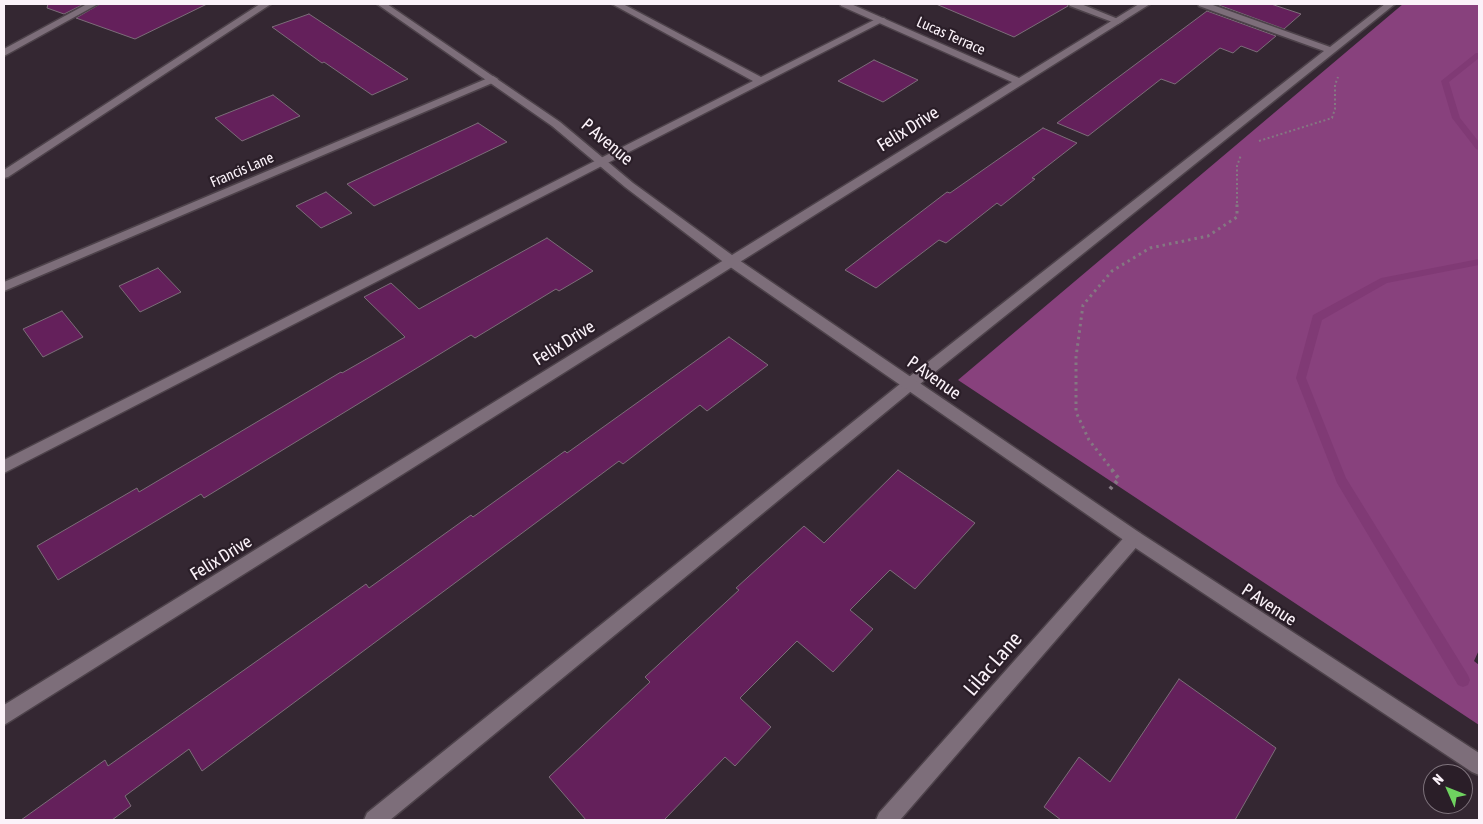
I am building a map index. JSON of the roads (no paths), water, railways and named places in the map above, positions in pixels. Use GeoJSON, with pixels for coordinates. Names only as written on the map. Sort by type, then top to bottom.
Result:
{"type":"FeatureCollection","features":[{"type":"Feature","properties":{"kind":"street"},"geometry":{"type":"LineString","coordinates":[[4,53],[93,4]]}},
{"type":"Feature","properties":{"kind":"street"},"geometry":{"type":"LineString","coordinates":[[4,175],[266,4]]}},
{"type":"Feature","properties":{"kind":"street","name":"P Avenue"},"geometry":{"type":"LineString","coordinates":[[381,4],[556,124],[629,185],[731,261],[1092,510],[1479,765]]}},
{"type":"Feature","properties":{"kind":"street"},"geometry":{"type":"LineString","coordinates":[[617,4],[761,81]]}},
{"type":"Feature","properties":{"kind":"street","name":"Lucas Terrace"},"geometry":{"type":"LineString","coordinates":[[844,4],[1020,82]]}},
{"type":"Feature","properties":{"kind":"street"},"geometry":{"type":"LineString","coordinates":[[1074,4],[1118,21]]}},
{"type":"Feature","properties":{"kind":"street","name":"Felix Drive"},"geometry":{"type":"LineString","coordinates":[[4,716],[1145,4]]}},
{"type":"Feature","properties":{"kind":"street"},"geometry":{"type":"LineString","coordinates":[[1202,4],[1330,50]]}},
{"type":"Feature","properties":{"kind":"street"},"geometry":{"type":"LineString","coordinates":[[374,820],[910,384],[1390,4]]}},
{"type":"Feature","properties":{"kind":"street"},"geometry":{"type":"LineString","coordinates":[[4,467],[881,20]]}},
{"type":"Feature","properties":{"kind":"street","name":"Francis Lane"},"geometry":{"type":"LineString","coordinates":[[4,288],[493,80]]}},
{"type":"Feature","properties":{"kind":"street","name":"Lilac Lane"},"geometry":{"type":"LineString","coordinates":[[886,820],[1134,538]]}},
{"type":"Feature","properties":{"kind":"waterway"},"geometry":{"type":"LineString","coordinates":[[1479,55],[1445,81],[1456,118],[1479,147]]}},
{"type":"Feature","properties":{"kind":"waterway"},"geometry":{"type":"LineString","coordinates":[[1463,680],[1341,480],[1301,378],[1317,318],[1384,280],[1479,262]]}}]}
